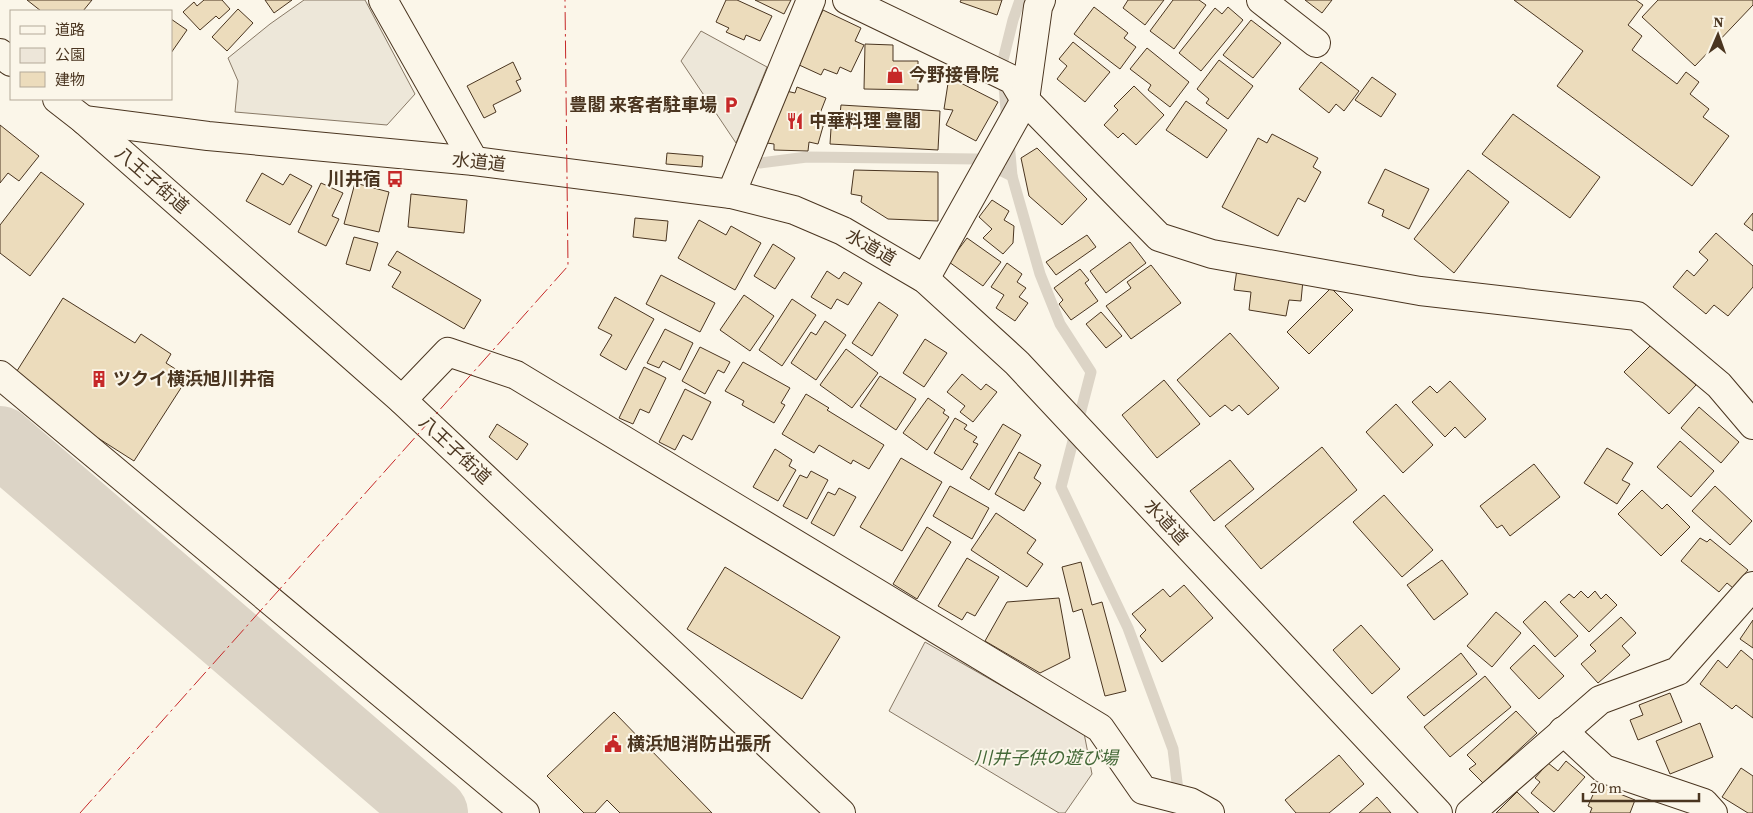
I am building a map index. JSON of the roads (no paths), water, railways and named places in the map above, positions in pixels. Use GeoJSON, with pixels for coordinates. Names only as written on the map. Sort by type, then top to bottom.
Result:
{"type":"FeatureCollection","features":[{"type":"Feature","properties":{"kind":"main road"},"geometry":{"type":"LineString","coordinates":[[383,0],[474,161]]}},
{"type":"Feature","properties":{"kind":"main road"},"geometry":{"type":"LineString","coordinates":[[731,194],[811,0]]}},
{"type":"Feature","properties":{"kind":"main road"},"geometry":{"type":"LineString","coordinates":[[847,0],[1013,80],[1025,100],[1159,237],[1212,254],[1420,291],[1637,316],[1719,385],[1753,426]]}},
{"type":"Feature","properties":{"kind":"main road"},"geometry":{"type":"LineString","coordinates":[[925,279],[1025,100],[1038,7],[1041,0]]}},
{"type":"Feature","properties":{"kind":"main road"},"geometry":{"type":"LineString","coordinates":[[1261,0],[1316,43]]}},
{"type":"Feature","properties":{"kind":"main road"},"geometry":{"type":"LineString","coordinates":[[0,53],[10,61]]}},
{"type":"Feature","properties":{"kind":"main road","name":"八王子街道"},"geometry":{"type":"LineString","coordinates":[[59,100],[402,400],[841,813]]}},
{"type":"Feature","properties":{"kind":"main road","name":"水道道"},"geometry":{"type":"LineString","coordinates":[[84,120],[208,136],[474,161],[731,194],[794,210],[844,231],[925,279],[1017,363],[1438,813]]}},
{"type":"Feature","properties":{"kind":"main road"},"geometry":{"type":"LineString","coordinates":[[402,400],[448,352],[516,376],[1100,728],[1143,790],[1190,802],[1210,813]]}},
{"type":"Feature","properties":{"kind":"main road"},"geometry":{"type":"LineString","coordinates":[[0,375],[525,813]]}},
{"type":"Feature","properties":{"kind":"main road"},"geometry":{"type":"LineString","coordinates":[[1470,813],[1600,700],[1678,671],[1753,586]]}},
{"type":"Feature","properties":{"kind":"main road"},"geometry":{"type":"LineString","coordinates":[[1563,731],[1604,769],[1704,803],[1713,813]]}},
{"type":"Feature","properties":{"kind":"waterway"},"geometry":{"type":"LineString","coordinates":[[1007,121],[1002,64],[1020,0]]}},
{"type":"Feature","properties":{"kind":"waterway"},"geometry":{"type":"LineString","coordinates":[[1009,142],[1012,176]]}},
{"type":"Feature","properties":{"kind":"waterway"},"geometry":{"type":"LineString","coordinates":[[760,163],[807,157],[978,159],[1012,176],[1040,274],[1060,324],[1091,372],[1061,487],[1128,628],[1173,749],[1179,799]]}},
{"type":"Feature","properties":{"kind":"waterway"},"geometry":{"type":"LineString","coordinates":[[0,441],[433,813]]}},
{"type":"Feature","properties":{"kind":"place","name":"今野接骨院"},"geometry":{"type":"Point","coordinates":[895,75]}},
{"type":"Feature","properties":{"kind":"place","name":"豊閣 来客者駐車場"},"geometry":{"type":"Point","coordinates":[731,105]}},
{"type":"Feature","properties":{"kind":"place","name":"中華料理 豊閣"},"geometry":{"type":"Point","coordinates":[795,121]}},
{"type":"Feature","properties":{"kind":"place","name":"川井宿"},"geometry":{"type":"Point","coordinates":[395,179]}},
{"type":"Feature","properties":{"kind":"place","name":"ツクイ横浜旭川井宿"},"geometry":{"type":"Point","coordinates":[99,379]}},
{"type":"Feature","properties":{"kind":"place","name":"横浜旭消防出張所"},"geometry":{"type":"Point","coordinates":[613,744]}},
{"type":"Feature","properties":{"kind":"park label","name":"川井子供の遊び場"},"geometry":{"type":"Point","coordinates":[1046,758]}}]}
